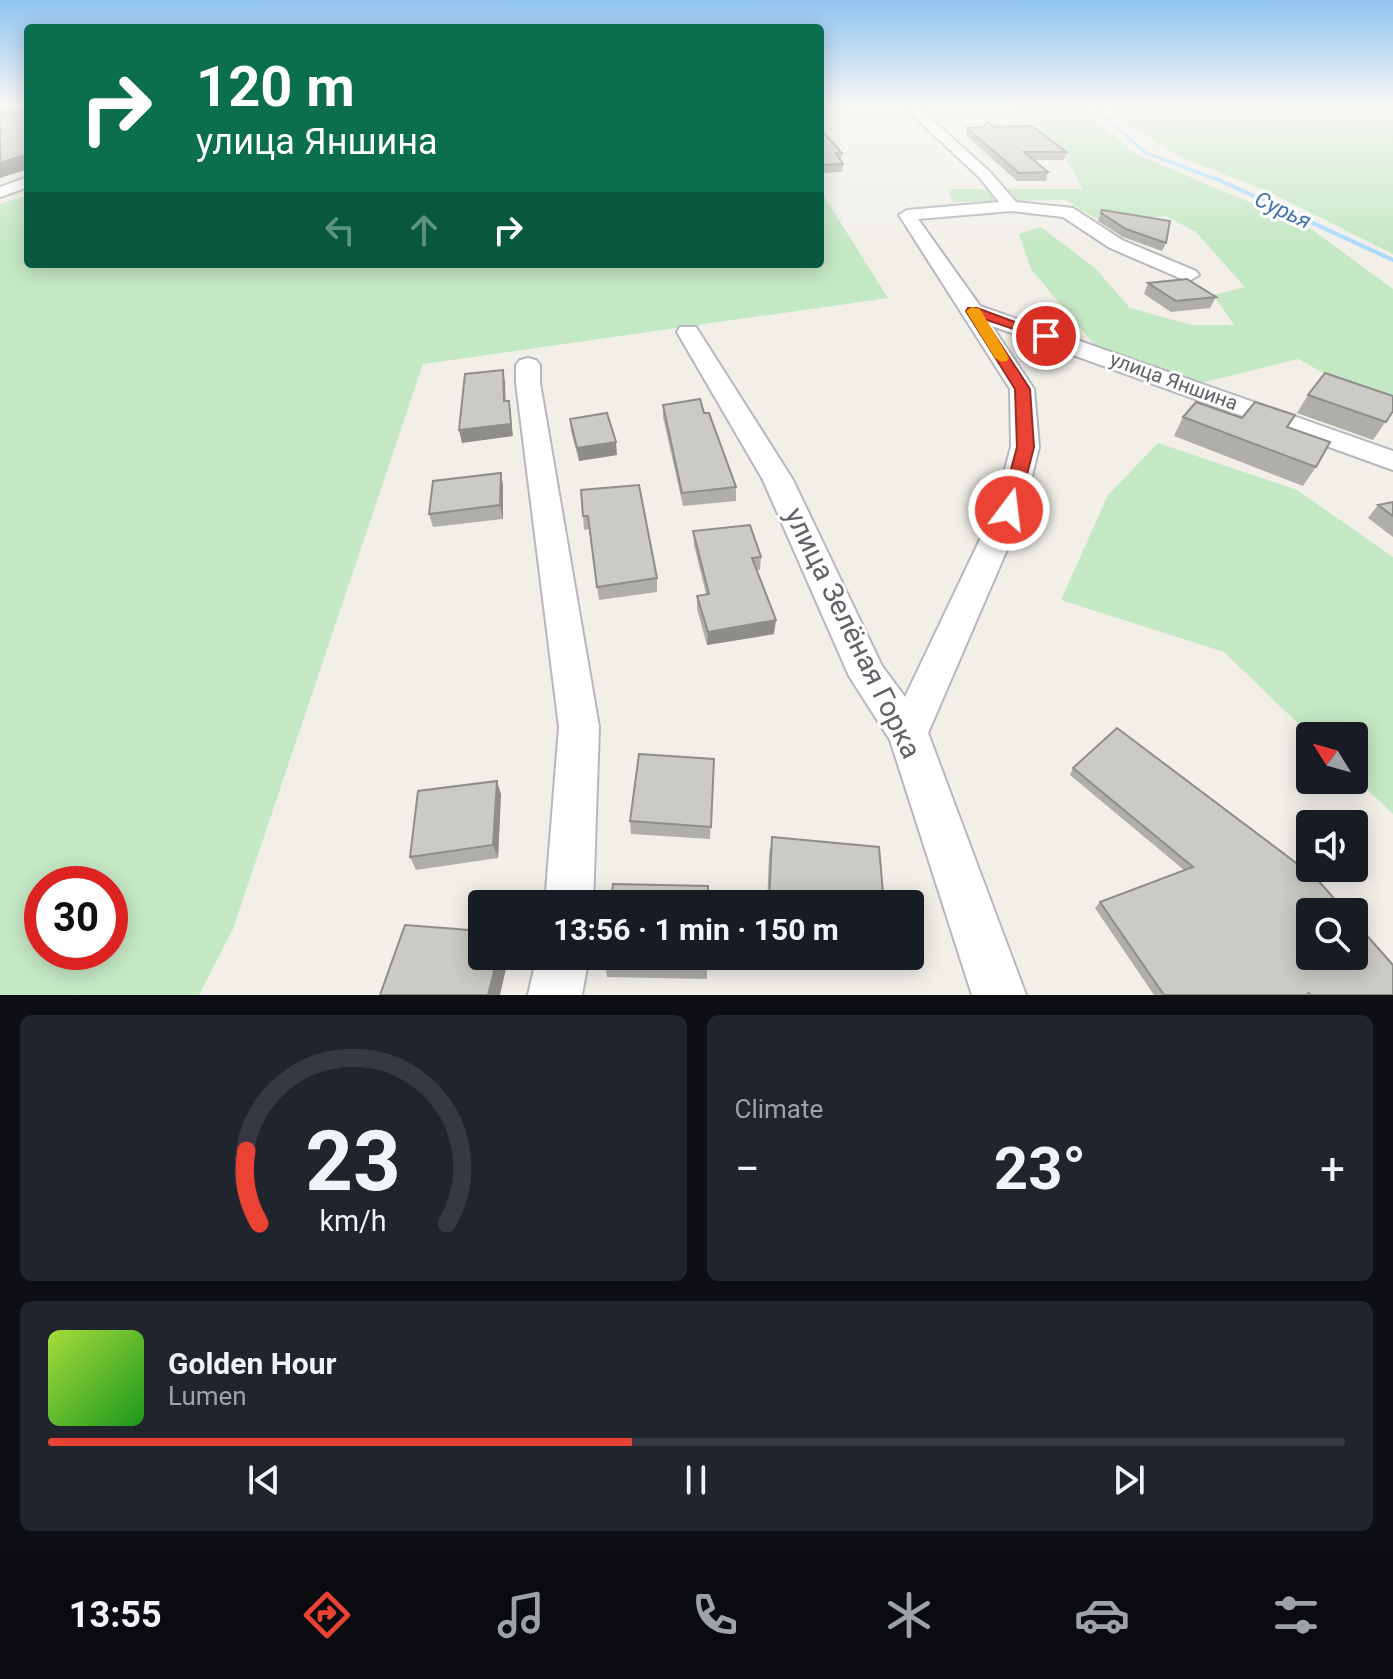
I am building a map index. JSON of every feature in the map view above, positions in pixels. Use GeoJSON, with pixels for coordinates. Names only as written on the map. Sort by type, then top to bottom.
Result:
{"type":"FeatureCollection","features":[{"type":"Feature","properties":{"kind":"street"},"geometry":{"type":"LineString","coordinates":[[961,153],[985,175],[1011,206]]}},
{"type":"Feature","properties":{"kind":"street"},"geometry":{"type":"LineString","coordinates":[[0,192],[24,183]]}},
{"type":"Feature","properties":{"kind":"street"},"geometry":{"type":"LineString","coordinates":[[908,733],[1009,510],[1025,447],[1022,389],[907,215],[1011,206],[1067,212],[1116,244],[1189,275]]}},
{"type":"Feature","properties":{"kind":"street","name":"улица Яншина"},"geometry":{"type":"LineString","coordinates":[[972,311],[1393,461]]}},
{"type":"Feature","properties":{"kind":"street","name":"улица Зелёная Горка"},"geometry":{"type":"LineString","coordinates":[[688,332],[778,480],[868,676],[908,733],[999,995]]}},
{"type":"Feature","properties":{"kind":"street"},"geometry":{"type":"LineString","coordinates":[[528,365],[528,383],[579,727],[570,890]]}},
{"type":"Feature","properties":{"kind":"street"},"geometry":{"type":"LineString","coordinates":[[555,995],[560,970]]}},
{"type":"Feature","properties":{"kind":"green space"},"geometry":{"type":"Polygon","coordinates":[[[1061,153],[1135,153],[1310,228],[1393,289],[1393,411],[1298,359],[1192,385],[1097,348],[1031,269],[1019,234],[1041,227],[1095,268],[1130,308],[1192,325],[1234,325],[1213,295],[1245,287],[1196,232],[1166,216],[1104,223],[1065,200],[952,202],[948,189],[1082,189],[1061,153]]]}},
{"type":"Feature","properties":{"kind":"green space"},"geometry":{"type":"Polygon","coordinates":[[[1174,153],[1393,153],[1393,254],[1272,193],[1174,153]]]}},
{"type":"Feature","properties":{"kind":"green space"},"geometry":{"type":"Polygon","coordinates":[[[24,196],[24,268],[824,268],[824,196],[888,298],[423,364],[233,929],[199,995],[0,995],[0,204],[24,196]]]}},
{"type":"Feature","properties":{"kind":"green space"},"geometry":{"type":"Polygon","coordinates":[[[1158,443],[1297,490],[1393,557],[1393,814],[1368,790],[1368,722],[1296,722],[1224,652],[1061,600],[1108,495],[1158,443]]]}},
{"type":"Feature","properties":{"kind":"building"},"geometry":{"type":"Polygon","coordinates":[[[0,153],[24,153],[24,155],[0,163],[0,153]]]}},
{"type":"Feature","properties":{"kind":"building"},"geometry":{"type":"Polygon","coordinates":[[[824,153],[836,153],[843,164],[824,165],[824,153]]]}},
{"type":"Feature","properties":{"kind":"building"},"geometry":{"type":"Polygon","coordinates":[[[996,153],[1026,153],[1048,172],[1019,173],[996,153]]]}},
{"type":"Feature","properties":{"kind":"building"},"geometry":{"type":"Polygon","coordinates":[[[1102,210],[1170,221],[1166,243],[1126,229],[1101,213],[1102,210]]]}},
{"type":"Feature","properties":{"kind":"building"},"geometry":{"type":"Polygon","coordinates":[[[1187,279],[1216,297],[1176,301],[1148,283],[1187,279]]]}},
{"type":"Feature","properties":{"kind":"building"},"geometry":{"type":"Polygon","coordinates":[[[503,370],[504,401],[509,401],[511,424],[459,430],[465,374],[503,370]]]}},
{"type":"Feature","properties":{"kind":"building"},"geometry":{"type":"Polygon","coordinates":[[[1325,373],[1393,396],[1393,411],[1386,422],[1308,395],[1325,373]]]}},
{"type":"Feature","properties":{"kind":"building"},"geometry":{"type":"Polygon","coordinates":[[[700,399],[704,413],[709,413],[736,487],[682,493],[663,405],[700,399]]]}},
{"type":"Feature","properties":{"kind":"building"},"geometry":{"type":"Polygon","coordinates":[[[1196,402],[1242,418],[1255,402],[1295,415],[1287,427],[1330,442],[1316,467],[1183,417],[1196,402]]]}},
{"type":"Feature","properties":{"kind":"building"},"geometry":{"type":"Polygon","coordinates":[[[607,413],[616,442],[577,448],[570,419],[607,413]]]}},
{"type":"Feature","properties":{"kind":"building"},"geometry":{"type":"Polygon","coordinates":[[[501,473],[500,505],[429,514],[433,481],[501,473]]]}},
{"type":"Feature","properties":{"kind":"building"},"geometry":{"type":"Polygon","coordinates":[[[639,485],[657,578],[597,587],[588,516],[583,516],[581,490],[639,485]]]}},
{"type":"Feature","properties":{"kind":"building"},"geometry":{"type":"Polygon","coordinates":[[[1393,502],[1393,516],[1378,505],[1393,502]]]}},
{"type":"Feature","properties":{"kind":"building"},"geometry":{"type":"Polygon","coordinates":[[[750,525],[761,557],[752,558],[776,620],[708,632],[697,596],[709,594],[693,531],[750,525]]]}},
{"type":"Feature","properties":{"kind":"building"},"geometry":{"type":"Polygon","coordinates":[[[1117,728],[1296,863],[1296,882],[1320,882],[1334,898],[1296,898],[1296,970],[1368,970],[1368,937],[1393,965],[1393,995],[1164,995],[1100,902],[1193,867],[1073,768],[1117,728]]]}},
{"type":"Feature","properties":{"kind":"building"},"geometry":{"type":"Polygon","coordinates":[[[639,754],[714,759],[711,827],[630,821],[639,754]]]}},
{"type":"Feature","properties":{"kind":"building"},"geometry":{"type":"Polygon","coordinates":[[[497,781],[493,845],[410,857],[418,791],[497,781]]]}},
{"type":"Feature","properties":{"kind":"building"},"geometry":{"type":"Polygon","coordinates":[[[772,837],[879,847],[883,890],[770,890],[772,837]]]}},
{"type":"Feature","properties":{"kind":"building"},"geometry":{"type":"Polygon","coordinates":[[[613,884],[708,886],[708,890],[612,890],[613,884]]]}},
{"type":"Feature","properties":{"kind":"building"},"geometry":{"type":"Polygon","coordinates":[[[405,925],[468,930],[468,970],[494,970],[488,995],[380,995],[405,925]]]}},
{"type":"Feature","properties":{"kind":"waterway","name":"Сурья"},"geometry":{"type":"LineString","coordinates":[[1147,153],[1221,181]]}},
{"type":"Feature","properties":{"kind":"waterway","name":"Сурья"},"geometry":{"type":"LineString","coordinates":[[1217,179],[1393,260]]}},
{"type":"Feature","properties":{"kind":"slow traffic"},"geometry":{"type":"LineString","coordinates":[[975,312],[972,311],[1002,358]]}},
{"type":"Feature","properties":{"kind":"route"},"geometry":{"type":"LineString","coordinates":[[1009,510],[1025,447],[1022,389],[972,311],[1046,336]]}}]}
